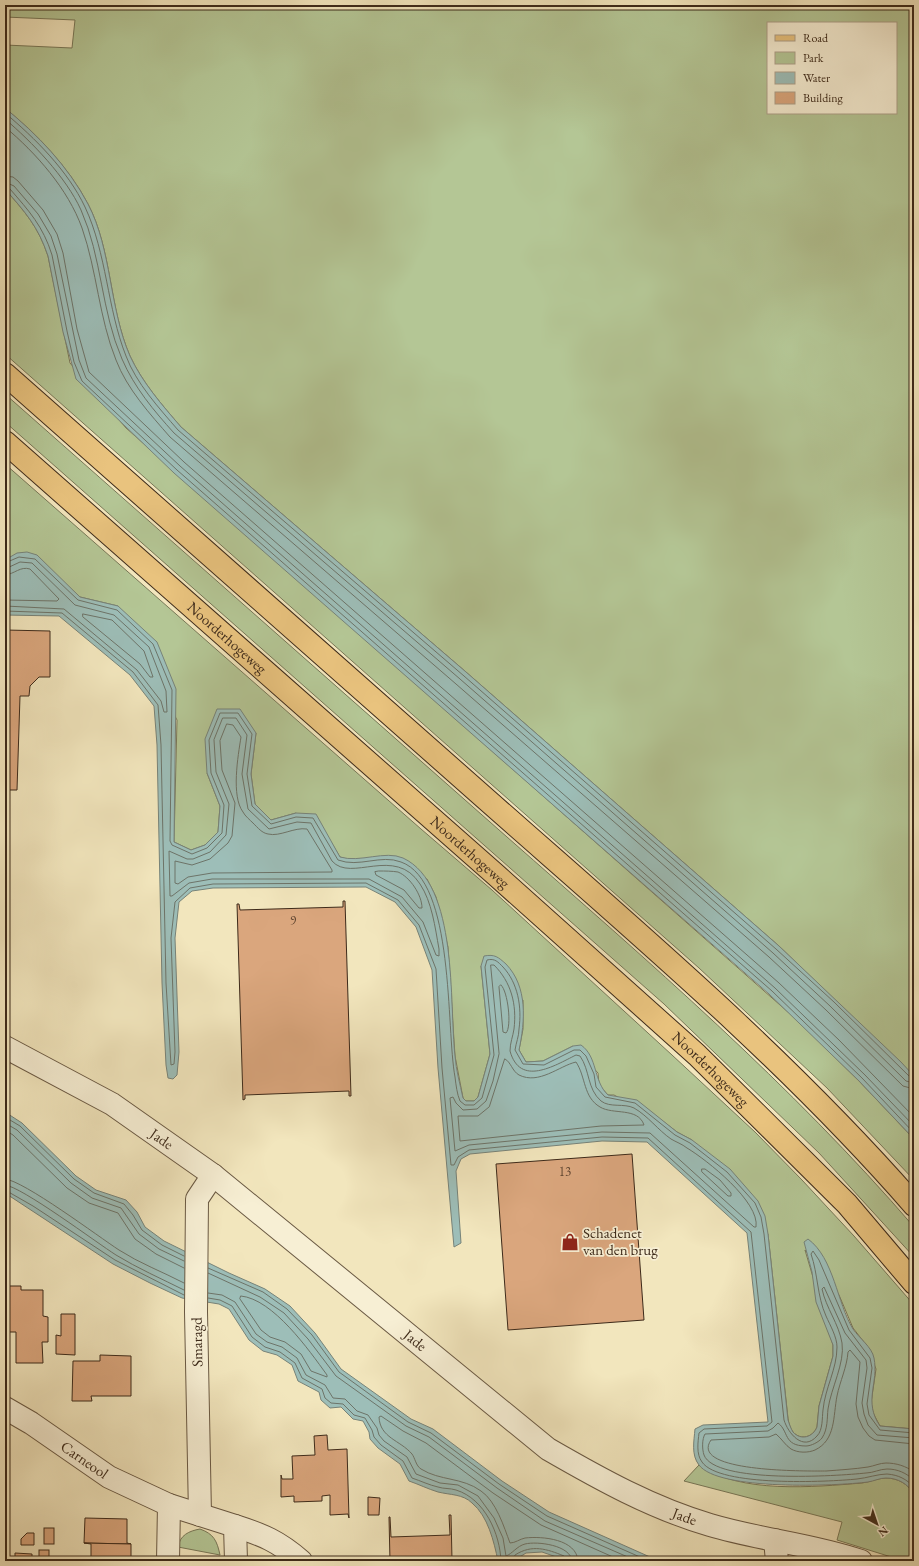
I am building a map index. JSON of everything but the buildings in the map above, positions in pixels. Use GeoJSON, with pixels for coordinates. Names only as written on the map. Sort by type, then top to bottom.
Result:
{"type":"FeatureCollection","features":[{"type":"Feature","properties":{"kind":"main road"},"geometry":{"type":"LineString","coordinates":[[5,374],[605,903],[717,1004],[854,1139],[914,1204]]}},
{"type":"Feature","properties":{"kind":"main road","name":"Noorderhogeweg"},"geometry":{"type":"LineString","coordinates":[[5,442],[502,880],[697,1055],[847,1204],[914,1283]]}},
{"type":"Feature","properties":{"kind":"street","name":"Jade"},"geometry":{"type":"LineString","coordinates":[[5,1047],[112,1104],[213,1175],[548,1449],[608,1484],[661,1508],[711,1525],[838,1553],[861,1561]]}},
{"type":"Feature","properties":{"kind":"street","name":"Smaragd"},"geometry":{"type":"LineString","coordinates":[[200,1515],[196,1312],[197,1199],[213,1175]]}},
{"type":"Feature","properties":{"kind":"street","name":"Carneool"},"geometry":{"type":"LineString","coordinates":[[5,1408],[31,1423],[109,1476],[169,1504]]}},
{"type":"Feature","properties":{"kind":"street"},"geometry":{"type":"LineString","coordinates":[[168,1561],[169,1504],[266,1536],[285,1547],[301,1561]]}},
{"type":"Feature","properties":{"kind":"street"},"geometry":{"type":"LineString","coordinates":[[234,1526],[236,1561]]}},
{"type":"Feature","properties":{"kind":"street"},"geometry":{"type":"LineString","coordinates":[[775,1540],[777,1561]]}},
{"type":"Feature","properties":{"kind":"green space"},"geometry":{"type":"Polygon","coordinates":[[[5,5],[914,5],[914,1076],[779,946],[466,672],[181,427],[160,402],[146,384],[135,366],[123,338],[102,240],[88,204],[71,177],[51,152],[29,129],[5,108],[5,45],[72,48],[75,20],[5,17],[5,5]]]}},
{"type":"Feature","properties":{"kind":"green space"},"geometry":{"type":"Polygon","coordinates":[[[5,189],[30,220],[44,245],[48,256],[70,363],[126,428],[797,1020],[859,1081],[914,1139],[914,1180],[827,1088],[699,968],[5,354],[5,189]]]}},
{"type":"Feature","properties":{"kind":"green space"},"geometry":{"type":"Polygon","coordinates":[[[5,394],[613,930],[768,1073],[867,1174],[914,1227],[914,1257],[819,1153],[664,1004],[5,422],[5,394]]]}},
{"type":"Feature","properties":{"kind":"green space"},"geometry":{"type":"Polygon","coordinates":[[[5,464],[492,890],[755,1132],[802,1180],[854,1236],[914,1305],[914,1429],[880,1426],[873,1413],[871,1403],[876,1369],[867,1346],[853,1328],[839,1295],[805,1250],[833,1345],[833,1356],[819,1406],[817,1427],[813,1433],[806,1437],[796,1435],[793,1432],[788,1418],[768,1234],[692,1140],[677,1132],[664,1122],[614,1095],[608,1095],[599,1085],[598,1073],[573,1046],[543,1061],[526,1062],[519,1050],[523,1029],[523,1000],[481,966],[490,1054],[478,1097],[474,1101],[466,1101],[463,1098],[455,1056],[448,947],[436,897],[427,879],[360,859],[350,860],[340,857],[331,842],[296,813],[271,820],[255,804],[251,774],[256,733],[207,773],[220,806],[218,832],[205,845],[191,850],[174,842],[177,720],[118,606],[80,597],[70,589],[8,559],[5,560],[5,464]]]}},
{"type":"Feature","properties":{"kind":"green space"},"geometry":{"type":"Polygon","coordinates":[[[699,1465],[716,1474],[735,1481],[778,1486],[800,1487],[843,1485],[886,1478],[899,1480],[912,1490],[914,1494],[914,1561],[904,1561],[837,1540],[842,1522],[684,1481],[699,1465]]]}},
{"type":"Feature","properties":{"kind":"green space"},"geometry":{"type":"Polygon","coordinates":[[[200,1529],[212,1536],[218,1546],[220,1555],[178,1547],[181,1539],[186,1534],[200,1529]]]}},
{"type":"Feature","properties":{"kind":"water"},"geometry":{"type":"Polygon","coordinates":[[[5,108],[29,129],[51,152],[71,177],[88,204],[102,240],[118,318],[123,338],[130,356],[146,384],[181,427],[466,672],[779,946],[901,1062],[914,1076],[914,1139],[859,1081],[769,994],[174,473],[76,379],[63,332],[48,256],[44,245],[30,220],[5,189],[5,108]]]}},
{"type":"Feature","properties":{"kind":"water"},"geometry":{"type":"Polygon","coordinates":[[[27,552],[37,555],[80,597],[118,606],[157,642],[176,689],[174,842],[191,850],[205,845],[218,832],[220,806],[207,773],[205,739],[217,709],[240,709],[256,733],[251,774],[255,804],[271,820],[296,813],[316,814],[340,857],[356,859],[388,855],[396,856],[403,858],[421,872],[434,893],[442,918],[448,947],[456,1061],[463,1098],[466,1101],[474,1101],[478,1097],[490,1054],[481,966],[484,956],[494,956],[506,964],[518,983],[523,1005],[523,1028],[519,1050],[526,1062],[543,1061],[573,1046],[581,1045],[590,1056],[600,1083],[608,1095],[637,1100],[677,1132],[692,1140],[730,1169],[758,1201],[765,1216],[788,1420],[793,1432],[796,1435],[803,1437],[813,1433],[817,1427],[819,1406],[833,1356],[833,1345],[816,1302],[812,1272],[804,1242],[808,1239],[817,1247],[824,1257],[853,1329],[873,1354],[875,1376],[872,1400],[875,1417],[880,1426],[914,1429],[914,1494],[909,1487],[902,1482],[890,1478],[868,1482],[831,1485],[779,1485],[729,1479],[710,1473],[699,1465],[696,1461],[694,1452],[695,1429],[703,1425],[768,1422],[747,1233],[647,1142],[602,1141],[470,1154],[461,1159],[456,1171],[461,1243],[454,1247],[438,1068],[432,970],[416,927],[395,902],[366,887],[213,888],[192,891],[179,902],[175,938],[179,1052],[177,1075],[173,1079],[168,1078],[162,983],[157,745],[154,706],[130,675],[59,616],[5,615],[5,560],[17,553],[27,552]]]}},
{"type":"Feature","properties":{"kind":"water"},"geometry":{"type":"Polygon","coordinates":[[[5,1112],[22,1123],[76,1176],[96,1190],[126,1200],[137,1212],[145,1227],[164,1241],[265,1289],[290,1306],[315,1333],[341,1369],[411,1419],[433,1429],[502,1481],[549,1512],[659,1561],[568,1561],[542,1552],[526,1553],[518,1558],[517,1561],[498,1561],[490,1530],[478,1508],[460,1496],[438,1492],[409,1481],[400,1464],[378,1448],[370,1439],[369,1432],[363,1421],[353,1419],[341,1407],[330,1408],[321,1400],[319,1392],[298,1381],[292,1365],[277,1355],[263,1351],[249,1340],[229,1309],[219,1304],[182,1298],[113,1264],[5,1193],[5,1112]]]}},
{"type":"Feature","properties":{"kind":"place","name":"Schadenet van den brug"},"geometry":{"type":"Point","coordinates":[570,1242]}}]}
